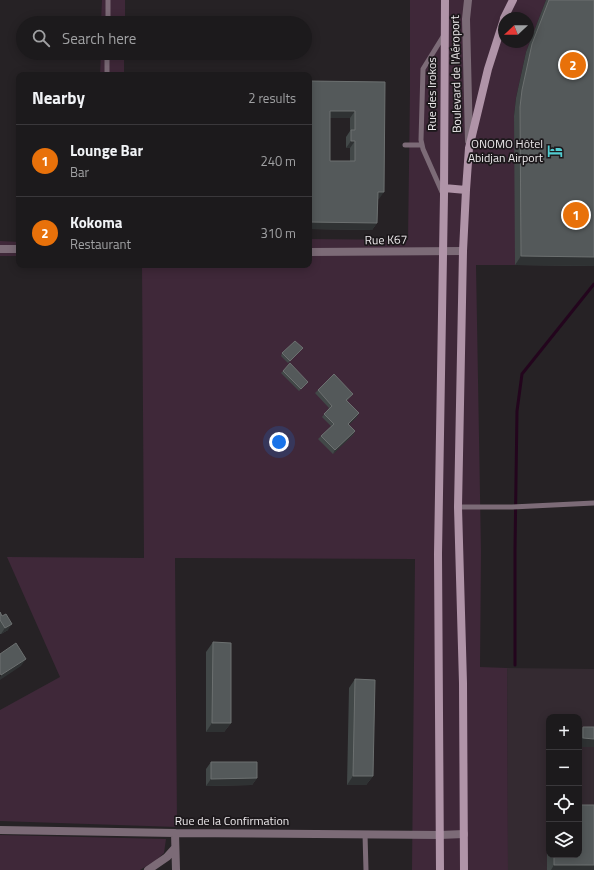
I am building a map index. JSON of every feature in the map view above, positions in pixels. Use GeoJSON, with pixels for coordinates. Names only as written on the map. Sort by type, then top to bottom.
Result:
{"type":"FeatureCollection","features":[{"type":"Feature","properties":{"kind":"main road","name":"Rue des Irokos"},"geometry":{"type":"LineString","coordinates":[[440,870],[438,554],[444,191],[445,0]]}},
{"type":"Feature","properties":{"kind":"main road"},"geometry":{"type":"LineString","coordinates":[[507,12],[512,0]]}},
{"type":"Feature","properties":{"kind":"main road"},"geometry":{"type":"LineString","coordinates":[[464,870],[463,683],[458,507],[466,190],[469,148],[488,69],[498,37]]}},
{"type":"Feature","properties":{"kind":"main road"},"geometry":{"type":"LineString","coordinates":[[444,191],[466,190]]}},
{"type":"Feature","properties":{"kind":"street","name":"Boulevard de l'Aéroport"},"geometry":{"type":"LineString","coordinates":[[468,0],[466,19],[469,148]]}},
{"type":"Feature","properties":{"kind":"street"},"geometry":{"type":"LineString","coordinates":[[0,249],[16,249]]}},
{"type":"Feature","properties":{"kind":"street","name":"Rue K67"},"geometry":{"type":"LineString","coordinates":[[312,252],[464,251]]}},
{"type":"Feature","properties":{"kind":"street","name":"Rue de la Confirmation"},"geometry":{"type":"LineString","coordinates":[[0,830],[175,833],[464,834]]}},
{"type":"Feature","properties":{"kind":"street"},"geometry":{"type":"LineString","coordinates":[[175,833],[176,870]]}},
{"type":"Feature","properties":{"kind":"street"},"geometry":{"type":"LineString","coordinates":[[148,870],[167,857],[175,848]]}},
{"type":"Feature","properties":{"kind":"lane"},"geometry":{"type":"LineString","coordinates":[[108,0],[108,16]]}},
{"type":"Feature","properties":{"kind":"lane"},"geometry":{"type":"LineString","coordinates":[[444,191],[422,145],[423,69],[445,34]]}},
{"type":"Feature","properties":{"kind":"lane"},"geometry":{"type":"LineString","coordinates":[[107,60],[107,72]]}},
{"type":"Feature","properties":{"kind":"lane"},"geometry":{"type":"LineString","coordinates":[[405,145],[422,145]]}},
{"type":"Feature","properties":{"kind":"lane"},"geometry":{"type":"LineString","coordinates":[[458,507],[521,507],[594,502]]}},
{"type":"Feature","properties":{"kind":"lane"},"geometry":{"type":"LineString","coordinates":[[365,834],[366,870]]}},
{"type":"Feature","properties":{"kind":"shaded area"},"geometry":{"type":"Polygon","coordinates":[[[102,0],[125,0],[125,16],[101,16],[102,0]]]}},
{"type":"Feature","properties":{"kind":"shaded area"},"geometry":{"type":"Polygon","coordinates":[[[410,0],[546,0],[534,31],[534,12],[498,12],[498,48],[528,48],[516,98],[514,116],[516,185],[515,265],[476,265],[481,552],[480,667],[507,668],[508,870],[412,870],[415,559],[175,558],[177,827],[0,821],[0,710],[60,677],[7,557],[144,558],[142,268],[312,268],[312,239],[408,240],[410,0]]]}},
{"type":"Feature","properties":{"kind":"shaded area"},"geometry":{"type":"Polygon","coordinates":[[[101,60],[124,60],[124,72],[100,72],[101,60]]]}},
{"type":"Feature","properties":{"kind":"shaded area"},"geometry":{"type":"Polygon","coordinates":[[[0,241],[16,242],[16,256],[0,256],[0,241]]]}},
{"type":"Feature","properties":{"kind":"shaded area"},"geometry":{"type":"Polygon","coordinates":[[[507,668],[594,669],[594,870],[508,870],[507,668]]]}},
{"type":"Feature","properties":{"kind":"shaded area"},"geometry":{"type":"Polygon","coordinates":[[[0,835],[166,839],[164,853],[155,861],[140,870],[0,870],[0,835]]]}},
{"type":"Feature","properties":{"kind":"building","name":"ONOMO Hôtel Abidjan Airport"},"geometry":{"type":"Polygon","coordinates":[[[549,0],[594,0],[594,257],[521,256],[520,107],[531,48],[534,48],[534,39],[549,0]]]}},
{"type":"Feature","properties":{"kind":"building"},"geometry":{"type":"Polygon","coordinates":[[[312,81],[385,82],[384,192],[378,192],[377,223],[312,222],[312,81]],[[330,111],[330,161],[355,161],[355,141],[351,141],[351,130],[355,130],[355,111],[330,111]]]}},
{"type":"Feature","properties":{"kind":"building"},"geometry":{"type":"Polygon","coordinates":[[[295,341],[303,348],[290,361],[282,353],[295,341]]]}},
{"type":"Feature","properties":{"kind":"building"},"geometry":{"type":"Polygon","coordinates":[[[290,363],[308,382],[301,389],[283,371],[290,363]]]}},
{"type":"Feature","properties":{"kind":"building"},"geometry":{"type":"Polygon","coordinates":[[[334,374],[353,394],[346,400],[359,413],[348,424],[355,431],[335,450],[321,436],[334,424],[324,414],[332,406],[318,390],[334,374]]]}},
{"type":"Feature","properties":{"kind":"building"},"geometry":{"type":"Polygon","coordinates":[[[0,612],[2,616],[6,614],[12,624],[5,628],[0,620],[0,612]]]}},
{"type":"Feature","properties":{"kind":"building"},"geometry":{"type":"Polygon","coordinates":[[[213,642],[231,643],[231,723],[212,723],[213,642]]]}},
{"type":"Feature","properties":{"kind":"building"},"geometry":{"type":"Polygon","coordinates":[[[16,643],[26,659],[1,675],[0,654],[16,643]]]}},
{"type":"Feature","properties":{"kind":"building"},"geometry":{"type":"Polygon","coordinates":[[[355,679],[375,680],[373,776],[353,776],[355,679]]]}},
{"type":"Feature","properties":{"kind":"building"},"geometry":{"type":"Polygon","coordinates":[[[583,727],[594,727],[594,739],[583,738],[583,727]]]}},
{"type":"Feature","properties":{"kind":"building"},"geometry":{"type":"Polygon","coordinates":[[[211,762],[257,762],[257,778],[211,779],[211,762]]]}},
{"type":"Feature","properties":{"kind":"building"},"geometry":{"type":"Polygon","coordinates":[[[582,805],[594,805],[594,865],[554,865],[554,858],[582,858],[582,805]]]}},
{"type":"Feature","properties":{"kind":"waterway"},"geometry":{"type":"LineString","coordinates":[[515,665],[517,411],[522,374],[594,284]]}},
{"type":"Feature","properties":{"kind":"place","name":"Kokoma"},"geometry":{"type":"Point","coordinates":[573,65]}},
{"type":"Feature","properties":{"kind":"place","name":"ONOMO Hôtel Abidjan Airport"},"geometry":{"type":"Point","coordinates":[555,151]}},
{"type":"Feature","properties":{"kind":"place","name":"Lounge Bar"},"geometry":{"type":"Point","coordinates":[576,215]}}]}
